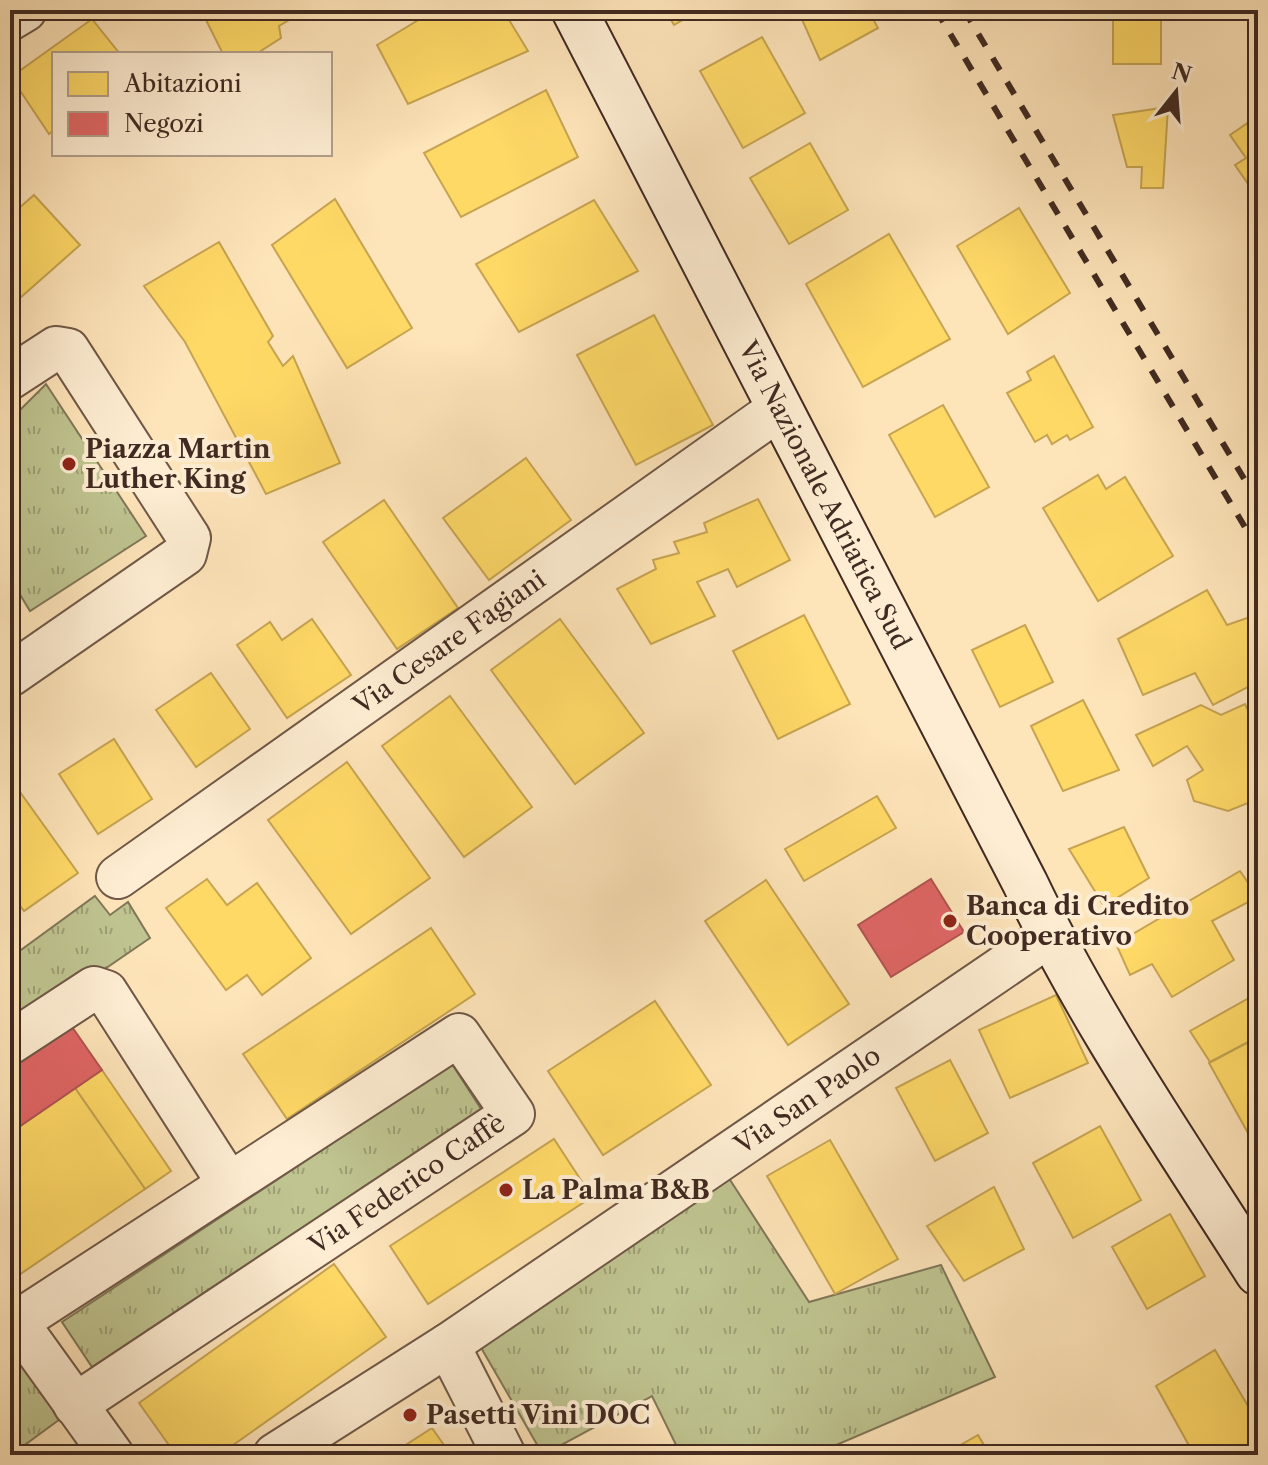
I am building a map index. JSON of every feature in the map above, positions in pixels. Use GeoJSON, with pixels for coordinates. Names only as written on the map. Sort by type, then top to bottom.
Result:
{"type":"FeatureCollection","features":[{"type":"Feature","properties":{"kind":"main road","name":"Via Nazionale Adriatica Sud"},"geometry":{"type":"LineString","coordinates":[[574,10],[1050,935],[1074,979],[1258,1273]]}},
{"type":"Feature","properties":{"kind":"street"},"geometry":{"type":"LineString","coordinates":[[10,19],[25,10]]}},
{"type":"Feature","properties":{"kind":"street"},"geometry":{"type":"LineString","coordinates":[[10,378],[56,348],[68,350],[189,538],[185,554],[15,660]]}},
{"type":"Feature","properties":{"kind":"street","name":"Via Cesare Fagiani"},"geometry":{"type":"LineString","coordinates":[[118,877],[780,408]]}},
{"type":"Feature","properties":{"kind":"street","name":"Via San Paolo"},"geometry":{"type":"LineString","coordinates":[[275,1455],[448,1345],[1050,935]]}},
{"type":"Feature","properties":{"kind":"street"},"geometry":{"type":"LineString","coordinates":[[10,1043],[94,988],[106,992],[229,1184]]}},
{"type":"Feature","properties":{"kind":"street","name":"Via Federico Caffè"},"geometry":{"type":"LineString","coordinates":[[75,1405],[513,1114],[459,1035],[229,1184],[13,1318],[75,1405],[112,1455]]}},
{"type":"Feature","properties":{"kind":"street"},"geometry":{"type":"LineString","coordinates":[[448,1345],[504,1455]]}},
{"type":"Feature","properties":{"kind":"green space","name":"Piazza Martin Luther King"},"geometry":{"type":"Polygon","coordinates":[[[46,384],[146,536],[30,611],[10,578],[10,420],[46,384]]]}},
{"type":"Feature","properties":{"kind":"green space"},"geometry":{"type":"Polygon","coordinates":[[[95,896],[110,915],[128,902],[150,938],[10,1034],[10,958],[95,896]]]}},
{"type":"Feature","properties":{"kind":"green space"},"geometry":{"type":"Polygon","coordinates":[[[452,1064],[481,1109],[92,1367],[62,1322],[452,1064]]]}},
{"type":"Feature","properties":{"kind":"green space"},"geometry":{"type":"Polygon","coordinates":[[[723,1169],[809,1302],[941,1265],[995,1377],[813,1455],[681,1455],[652,1396],[543,1455],[472,1332],[723,1169]]]}},
{"type":"Feature","properties":{"kind":"green space"},"geometry":{"type":"Polygon","coordinates":[[[10,1324],[71,1411],[11,1455],[10,1455],[10,1324]]]}},
{"type":"Feature","properties":{"kind":"building: Abitazioni"},"geometry":{"type":"Polygon","coordinates":[[[201,10],[306,10],[279,26],[281,38],[259,52],[222,52],[201,10]]]}},
{"type":"Feature","properties":{"kind":"building: Abitazioni"},"geometry":{"type":"Polygon","coordinates":[[[435,10],[503,10],[528,51],[408,104],[377,45],[435,10]]]}},
{"type":"Feature","properties":{"kind":"building: Abitazioni"},"geometry":{"type":"Polygon","coordinates":[[[665,10],[700,10],[674,25],[665,10]]]}},
{"type":"Feature","properties":{"kind":"building: Abitazioni"},"geometry":{"type":"Polygon","coordinates":[[[809,10],[868,10],[878,28],[820,60],[800,15],[809,10]]]}},
{"type":"Feature","properties":{"kind":"building: Abitazioni"},"geometry":{"type":"Polygon","coordinates":[[[1113,10],[1161,10],[1161,64],[1113,64],[1113,10]]]}},
{"type":"Feature","properties":{"kind":"building: Abitazioni"},"geometry":{"type":"Polygon","coordinates":[[[92,19],[118,52],[52,52],[52,132],[49,134],[11,77],[92,19]]]}},
{"type":"Feature","properties":{"kind":"building: Abitazioni"},"geometry":{"type":"Polygon","coordinates":[[[762,37],[805,113],[743,148],[700,71],[762,37]]]}},
{"type":"Feature","properties":{"kind":"building: Abitazioni"},"geometry":{"type":"Polygon","coordinates":[[[546,90],[578,157],[461,217],[424,153],[546,90]]]}},
{"type":"Feature","properties":{"kind":"building: Abitazioni"},"geometry":{"type":"Polygon","coordinates":[[[1168,107],[1163,188],[1141,188],[1142,167],[1127,167],[1113,115],[1168,107]]]}},
{"type":"Feature","properties":{"kind":"building: Abitazioni"},"geometry":{"type":"Polygon","coordinates":[[[1258,116],[1257,197],[1235,165],[1246,158],[1230,135],[1258,116]]]}},
{"type":"Feature","properties":{"kind":"building: Abitazioni"},"geometry":{"type":"Polygon","coordinates":[[[810,143],[848,210],[789,244],[750,178],[810,143]]]}},
{"type":"Feature","properties":{"kind":"building: Abitazioni"},"geometry":{"type":"Polygon","coordinates":[[[34,195],[80,245],[20,298],[10,287],[10,216],[34,195]]]}},
{"type":"Feature","properties":{"kind":"building: Abitazioni"},"geometry":{"type":"Polygon","coordinates":[[[335,199],[412,328],[347,368],[272,245],[335,199]]]}},
{"type":"Feature","properties":{"kind":"building: Abitazioni"},"geometry":{"type":"Polygon","coordinates":[[[594,200],[638,271],[519,332],[476,264],[594,200]]]}},
{"type":"Feature","properties":{"kind":"building: Abitazioni"},"geometry":{"type":"Polygon","coordinates":[[[1019,208],[1070,293],[1008,334],[957,246],[1019,208]]]}},
{"type":"Feature","properties":{"kind":"building: Abitazioni"},"geometry":{"type":"Polygon","coordinates":[[[889,234],[950,339],[863,387],[806,284],[889,234]]]}},
{"type":"Feature","properties":{"kind":"building: Abitazioni"},"geometry":{"type":"Polygon","coordinates":[[[219,242],[273,336],[268,342],[283,366],[293,356],[340,463],[266,494],[185,342],[144,286],[219,242]]]}},
{"type":"Feature","properties":{"kind":"building: Abitazioni"},"geometry":{"type":"Polygon","coordinates":[[[654,315],[713,425],[636,465],[577,355],[654,315]]]}},
{"type":"Feature","properties":{"kind":"building: Abitazioni"},"geometry":{"type":"Polygon","coordinates":[[[1054,356],[1093,427],[1070,440],[1067,435],[1052,444],[1047,435],[1035,442],[1007,393],[1031,380],[1027,372],[1054,356]]]}},
{"type":"Feature","properties":{"kind":"building: Abitazioni"},"geometry":{"type":"Polygon","coordinates":[[[943,405],[989,487],[935,517],[889,435],[943,405]]]}},
{"type":"Feature","properties":{"kind":"building: Abitazioni"},"geometry":{"type":"Polygon","coordinates":[[[526,458],[571,520],[489,580],[443,518],[526,458]]]}},
{"type":"Feature","properties":{"kind":"building: Abitazioni"},"geometry":{"type":"Polygon","coordinates":[[[1098,475],[1106,489],[1125,477],[1173,556],[1098,601],[1043,508],[1098,475]]]}},
{"type":"Feature","properties":{"kind":"building: Abitazioni"},"geometry":{"type":"Polygon","coordinates":[[[758,499],[790,560],[737,587],[728,569],[697,582],[715,616],[651,644],[617,589],[656,569],[653,560],[679,553],[674,542],[707,532],[704,523],[758,499]]]}},
{"type":"Feature","properties":{"kind":"building: Abitazioni"},"geometry":{"type":"Polygon","coordinates":[[[384,500],[458,608],[397,649],[323,542],[384,500]]]}},
{"type":"Feature","properties":{"kind":"building: Abitazioni"},"geometry":{"type":"Polygon","coordinates":[[[1207,590],[1227,625],[1253,616],[1258,628],[1258,682],[1213,705],[1195,673],[1143,695],[1118,639],[1207,590]]]}},
{"type":"Feature","properties":{"kind":"building: Abitazioni"},"geometry":{"type":"Polygon","coordinates":[[[804,615],[850,704],[778,739],[733,651],[804,615]]]}},
{"type":"Feature","properties":{"kind":"building: Abitazioni"},"geometry":{"type":"Polygon","coordinates":[[[312,619],[351,675],[287,718],[237,645],[270,622],[282,640],[312,619]]]}},
{"type":"Feature","properties":{"kind":"building: Abitazioni"},"geometry":{"type":"Polygon","coordinates":[[[560,619],[644,733],[575,784],[491,670],[560,619]]]}},
{"type":"Feature","properties":{"kind":"building: Abitazioni"},"geometry":{"type":"Polygon","coordinates":[[[1025,625],[1053,682],[1000,707],[972,650],[1025,625]]]}},
{"type":"Feature","properties":{"kind":"building: Abitazioni"},"geometry":{"type":"Polygon","coordinates":[[[211,673],[250,729],[196,767],[156,710],[211,673]]]}},
{"type":"Feature","properties":{"kind":"building: Abitazioni"},"geometry":{"type":"Polygon","coordinates":[[[450,696],[532,807],[464,857],[382,746],[450,696]]]}},
{"type":"Feature","properties":{"kind":"building: Abitazioni"},"geometry":{"type":"Polygon","coordinates":[[[1083,700],[1119,770],[1063,791],[1031,726],[1083,700]]]}},
{"type":"Feature","properties":{"kind":"building: Abitazioni"},"geometry":{"type":"Polygon","coordinates":[[[1245,704],[1258,732],[1258,799],[1228,811],[1194,801],[1187,780],[1203,770],[1187,746],[1153,766],[1136,735],[1201,705],[1221,715],[1245,704]]]}},
{"type":"Feature","properties":{"kind":"building: Abitazioni"},"geometry":{"type":"Polygon","coordinates":[[[114,739],[152,799],[98,834],[59,774],[114,739]]]}},
{"type":"Feature","properties":{"kind":"building: Abitazioni"},"geometry":{"type":"Polygon","coordinates":[[[347,762],[430,878],[351,934],[268,820],[347,762]]]}},
{"type":"Feature","properties":{"kind":"building: Abitazioni"},"geometry":{"type":"Polygon","coordinates":[[[10,778],[78,873],[24,911],[10,892],[10,778]]]}},
{"type":"Feature","properties":{"kind":"building: Abitazioni"},"geometry":{"type":"Polygon","coordinates":[[[877,796],[896,828],[804,881],[785,849],[877,796]]]}},
{"type":"Feature","properties":{"kind":"building: Abitazioni"},"geometry":{"type":"Polygon","coordinates":[[[1124,827],[1149,878],[1104,906],[1069,849],[1124,827]]]}},
{"type":"Feature","properties":{"kind":"building: Abitazioni"},"geometry":{"type":"Polygon","coordinates":[[[1240,871],[1258,897],[1212,921],[1234,960],[1172,997],[1152,964],[1130,975],[1116,944],[1240,871]]]}},
{"type":"Feature","properties":{"kind":"building: Abitazioni"},"geometry":{"type":"Polygon","coordinates":[[[207,879],[227,905],[257,883],[311,958],[262,995],[247,975],[226,990],[166,908],[207,879]]]}},
{"type":"Feature","properties":{"kind":"building: Abitazioni"},"geometry":{"type":"Polygon","coordinates":[[[766,880],[849,1004],[788,1045],[705,921],[766,880]]]}},
{"type":"Feature","properties":{"kind":"building: Abitazioni"},"geometry":{"type":"Polygon","coordinates":[[[431,928],[475,994],[287,1119],[243,1054],[431,928]]]}},
{"type":"Feature","properties":{"kind":"building: Abitazioni"},"geometry":{"type":"Polygon","coordinates":[[[1258,993],[1258,1037],[1210,1062],[1190,1031],[1258,993]]]}},
{"type":"Feature","properties":{"kind":"building: Abitazioni"},"geometry":{"type":"Polygon","coordinates":[[[1056,995],[1088,1063],[1010,1098],[979,1030],[1056,995]]]}},
{"type":"Feature","properties":{"kind":"building: Abitazioni"},"geometry":{"type":"Polygon","coordinates":[[[655,1001],[711,1085],[603,1155],[548,1071],[655,1001]]]}},
{"type":"Feature","properties":{"kind":"building: Abitazioni"},"geometry":{"type":"Polygon","coordinates":[[[1258,1037],[1258,1127],[1248,1133],[1209,1063],[1258,1037]]]}},
{"type":"Feature","properties":{"kind":"building: Abitazioni"},"geometry":{"type":"Polygon","coordinates":[[[950,1060],[988,1133],[935,1161],[896,1088],[950,1060]]]}},
{"type":"Feature","properties":{"kind":"building: Abitazioni"},"geometry":{"type":"Polygon","coordinates":[[[102,1070],[171,1171],[145,1189],[75,1088],[102,1070]]]}},
{"type":"Feature","properties":{"kind":"building: Abitazioni"},"geometry":{"type":"Polygon","coordinates":[[[75,1088],[145,1189],[19,1275],[10,1262],[10,1133],[75,1088]]]}},
{"type":"Feature","properties":{"kind":"building: Abitazioni"},"geometry":{"type":"Polygon","coordinates":[[[1100,1126],[1141,1200],[1073,1238],[1033,1163],[1100,1126]]]}},
{"type":"Feature","properties":{"kind":"building: Abitazioni"},"geometry":{"type":"Polygon","coordinates":[[[554,1139],[592,1197],[428,1304],[390,1246],[554,1139]]]}},
{"type":"Feature","properties":{"kind":"building: Abitazioni"},"geometry":{"type":"Polygon","coordinates":[[[830,1140],[898,1259],[835,1294],[767,1176],[830,1140]]]}},
{"type":"Feature","properties":{"kind":"building: Abitazioni"},"geometry":{"type":"Polygon","coordinates":[[[994,1187],[1024,1249],[964,1281],[927,1226],[994,1187]]]}},
{"type":"Feature","properties":{"kind":"building: Abitazioni"},"geometry":{"type":"Polygon","coordinates":[[[1170,1214],[1205,1276],[1147,1309],[1112,1247],[1170,1214]]]}},
{"type":"Feature","properties":{"kind":"building: Abitazioni"},"geometry":{"type":"Polygon","coordinates":[[[334,1264],[386,1337],[219,1455],[176,1455],[139,1403],[334,1264]]]}},
{"type":"Feature","properties":{"kind":"building: Abitazioni"},"geometry":{"type":"Polygon","coordinates":[[[1215,1350],[1258,1423],[1258,1455],[1186,1455],[1192,1451],[1156,1386],[1215,1350]]]}},
{"type":"Feature","properties":{"kind":"building: Abitazioni"},"geometry":{"type":"Polygon","coordinates":[[[432,1428],[451,1455],[390,1455],[432,1428]]]}},
{"type":"Feature","properties":{"kind":"building: Abitazioni"},"geometry":{"type":"Polygon","coordinates":[[[978,1435],[990,1455],[943,1455],[978,1435]]]}},
{"type":"Feature","properties":{"kind":"building: Negozi"},"geometry":{"type":"Polygon","coordinates":[[[931,879],[964,932],[891,977],[858,925],[931,879]]]}},
{"type":"Feature","properties":{"kind":"building: Negozi"},"geometry":{"type":"Polygon","coordinates":[[[70,1024],[102,1070],[10,1133],[10,1064],[70,1024]]]}},
{"type":"Feature","properties":{"kind":"railway"},"geometry":{"type":"LineString","coordinates":[[936,10],[1258,549]]}},
{"type":"Feature","properties":{"kind":"railway"},"geometry":{"type":"LineString","coordinates":[[964,10],[1258,502]]}},
{"type":"Feature","properties":{"kind":"place","name":"Piazza Martin Luther King"},"geometry":{"type":"Point","coordinates":[69,464]}},
{"type":"Feature","properties":{"kind":"place","name":"Banca di Credito Cooperativo"},"geometry":{"type":"Point","coordinates":[950,921]}},
{"type":"Feature","properties":{"kind":"place","name":"La Palma B&B"},"geometry":{"type":"Point","coordinates":[506,1190]}},
{"type":"Feature","properties":{"kind":"place","name":"Pasetti Vini DOC"},"geometry":{"type":"Point","coordinates":[410,1415]}}]}
